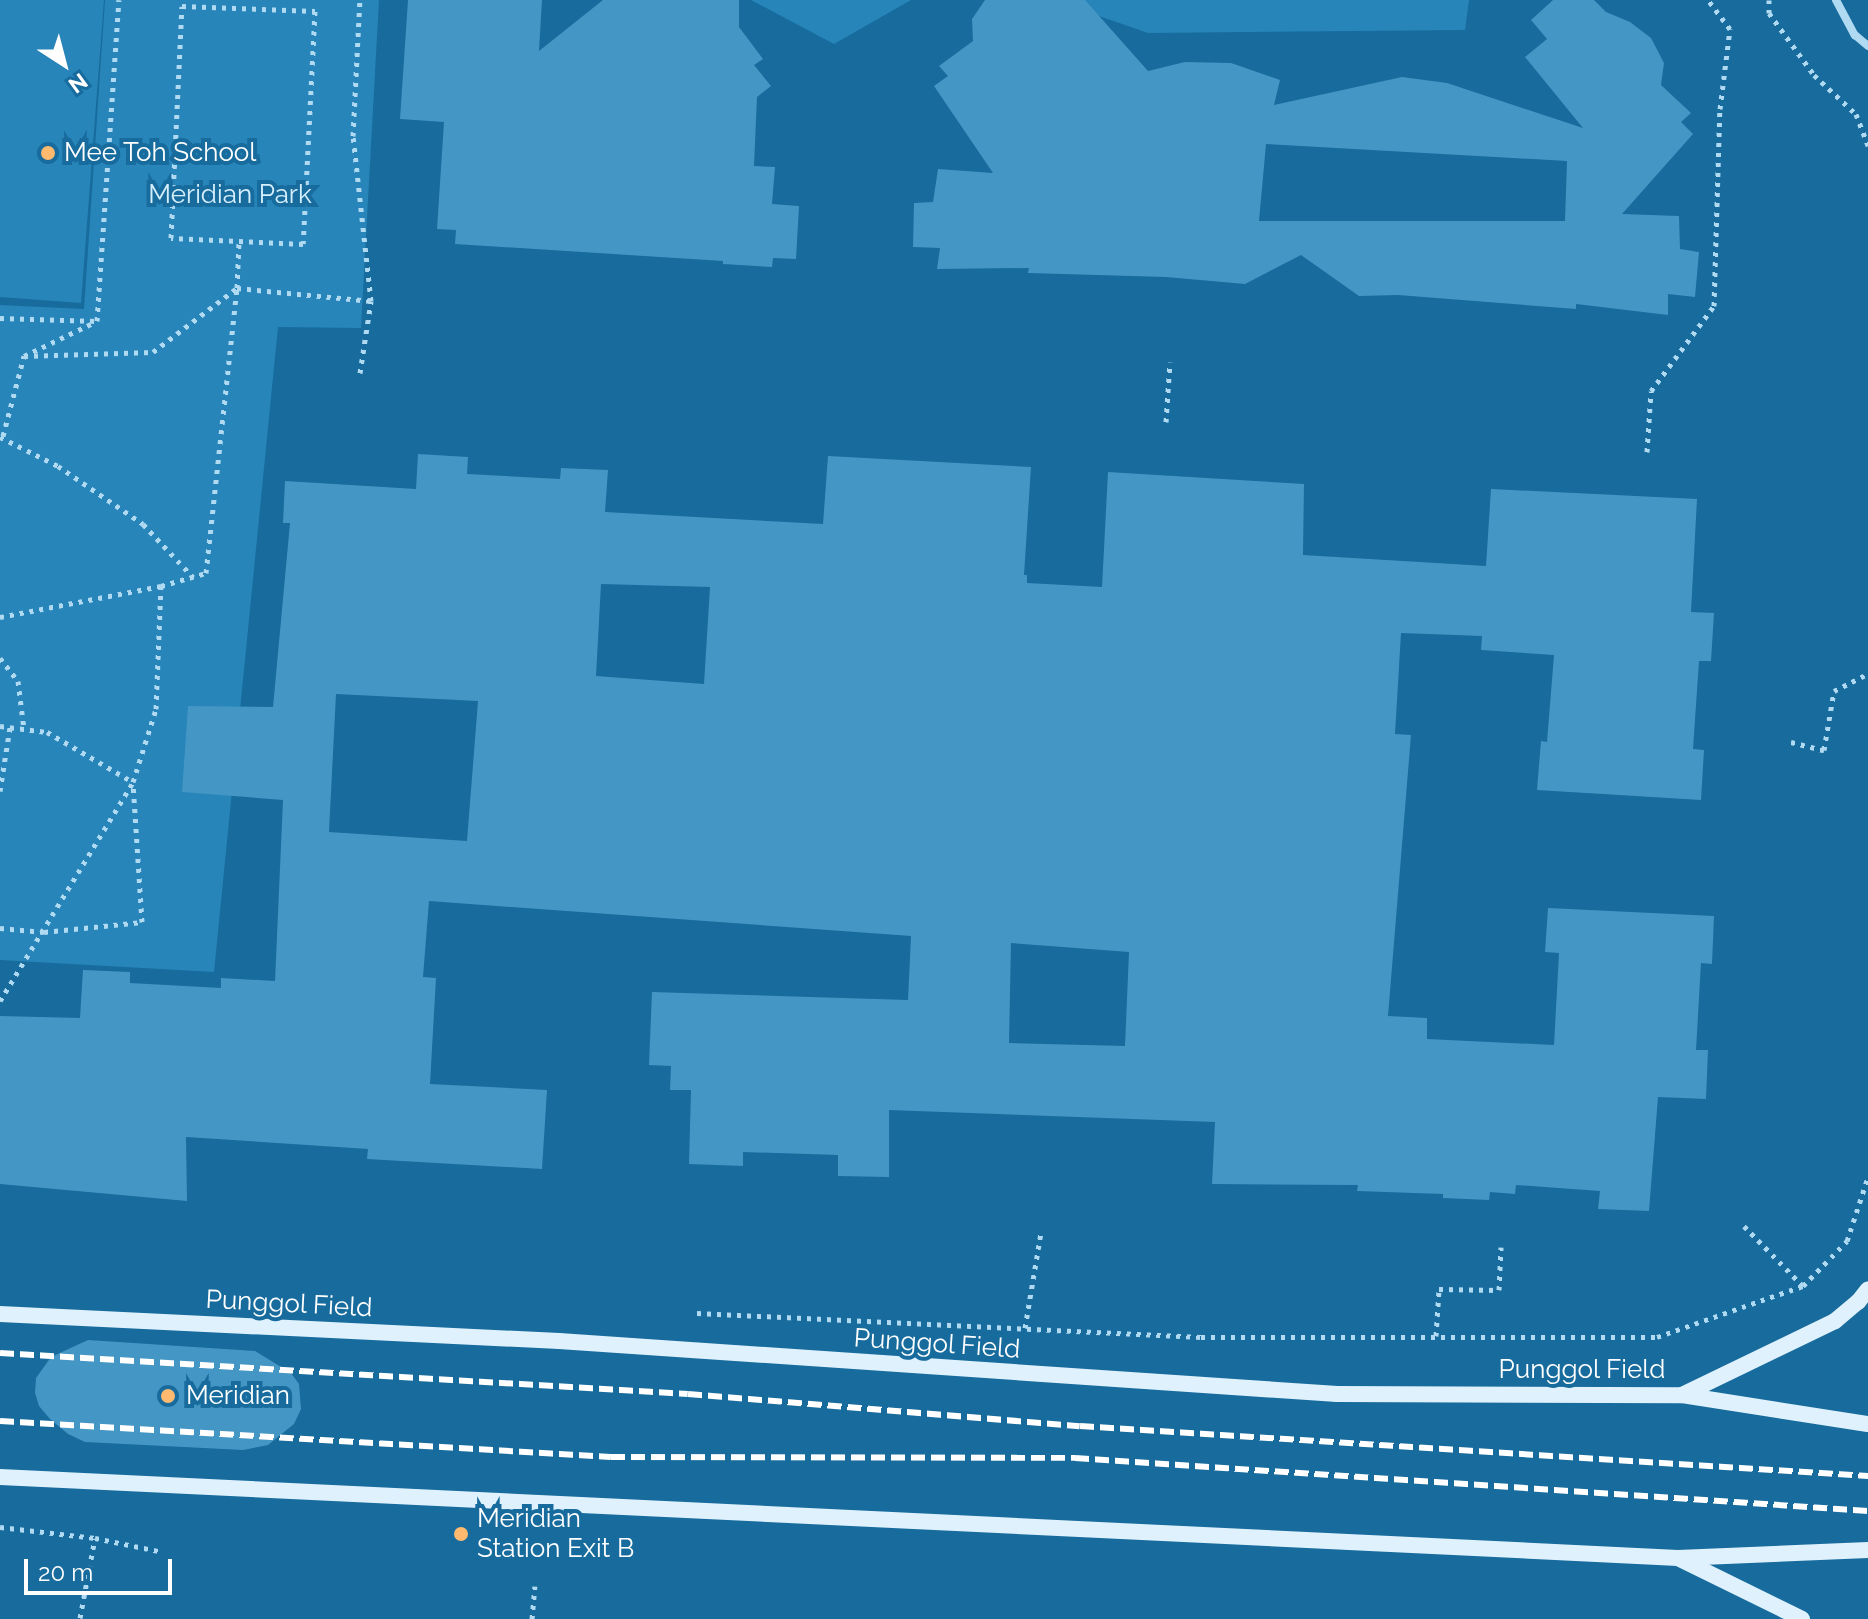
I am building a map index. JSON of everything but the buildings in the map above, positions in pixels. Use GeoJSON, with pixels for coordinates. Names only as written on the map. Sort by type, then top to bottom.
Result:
{"type":"FeatureCollection","features":[{"type":"Feature","properties":{"kind":"street"},"geometry":{"type":"LineString","coordinates":[[1836,0],[1855,35],[1868,46]]}},
{"type":"Feature","properties":{"kind":"street"},"geometry":{"type":"LineString","coordinates":[[1682,1395],[1835,1321],[1868,1289]]}},
{"type":"Feature","properties":{"kind":"street","name":"Punggol Field"},"geometry":{"type":"LineString","coordinates":[[0,1314],[559,1341],[1337,1394],[1682,1395],[1868,1424]]}},
{"type":"Feature","properties":{"kind":"street"},"geometry":{"type":"LineString","coordinates":[[0,1477],[1678,1558],[1868,1550]]}},
{"type":"Feature","properties":{"kind":"street"},"geometry":{"type":"LineString","coordinates":[[1678,1558],[1802,1619]]}},
{"type":"Feature","properties":{"kind":"path"},"geometry":{"type":"LineString","coordinates":[[97,321],[119,0]]}},
{"type":"Feature","properties":{"kind":"path"},"geometry":{"type":"LineString","coordinates":[[360,0],[353,136],[371,301],[360,373]]}},
{"type":"Feature","properties":{"kind":"path"},"geometry":{"type":"LineString","coordinates":[[1647,452],[1651,391],[1714,306],[1720,109],[1730,29],[1708,0]]}},
{"type":"Feature","properties":{"kind":"path"},"geometry":{"type":"LineString","coordinates":[[1769,0],[1769,13],[1814,75],[1856,114],[1868,146]]}},
{"type":"Feature","properties":{"kind":"path"},"geometry":{"type":"LineString","coordinates":[[182,6],[315,11],[303,244],[239,242],[171,238],[182,6]]}},
{"type":"Feature","properties":{"kind":"path"},"geometry":{"type":"LineString","coordinates":[[0,617],[161,586],[206,573],[237,288],[239,242]]}},
{"type":"Feature","properties":{"kind":"path"},"geometry":{"type":"LineString","coordinates":[[24,356],[153,352],[237,288],[371,301]]}},
{"type":"Feature","properties":{"kind":"path"},"geometry":{"type":"LineString","coordinates":[[0,318],[97,321]]}},
{"type":"Feature","properties":{"kind":"path"},"geometry":{"type":"LineString","coordinates":[[97,321],[24,356],[1,436],[58,466],[143,524],[193,577]]}},
{"type":"Feature","properties":{"kind":"path"},"geometry":{"type":"LineString","coordinates":[[1166,422],[1170,362]]}},
{"type":"Feature","properties":{"kind":"path"},"geometry":{"type":"LineString","coordinates":[[0,1001],[133,782],[156,709],[161,586]]}},
{"type":"Feature","properties":{"kind":"path"},"geometry":{"type":"LineString","coordinates":[[0,658],[18,681],[24,729]]}},
{"type":"Feature","properties":{"kind":"path"},"geometry":{"type":"LineString","coordinates":[[1791,742],[1824,750],[1834,691],[1868,674]]}},
{"type":"Feature","properties":{"kind":"path"},"geometry":{"type":"LineString","coordinates":[[0,726],[47,732],[133,782]]}},
{"type":"Feature","properties":{"kind":"path"},"geometry":{"type":"LineString","coordinates":[[0,791],[10,727]]}},
{"type":"Feature","properties":{"kind":"path"},"geometry":{"type":"LineString","coordinates":[[0,928],[44,932],[142,922],[133,782]]}},
{"type":"Feature","properties":{"kind":"path"},"geometry":{"type":"LineString","coordinates":[[685,1312],[1201,1337],[1657,1337],[1803,1286],[1847,1241],[1868,1177]]}},
{"type":"Feature","properties":{"kind":"path"},"geometry":{"type":"LineString","coordinates":[[1744,1226],[1803,1286]]}},
{"type":"Feature","properties":{"kind":"path"},"geometry":{"type":"LineString","coordinates":[[1025,1328],[1041,1232]]}},
{"type":"Feature","properties":{"kind":"path"},"geometry":{"type":"LineString","coordinates":[[1436,1336],[1439,1289],[1499,1290],[1501,1247]]}},
{"type":"Feature","properties":{"kind":"path"},"geometry":{"type":"LineString","coordinates":[[0,1527],[95,1538],[163,1552]]}},
{"type":"Feature","properties":{"kind":"path"},"geometry":{"type":"LineString","coordinates":[[80,1618],[95,1538]]}},
{"type":"Feature","properties":{"kind":"path"},"geometry":{"type":"LineString","coordinates":[[532,1619],[535,1586]]}},
{"type":"Feature","properties":{"kind":"green space","name":"Mee Toh School"},"geometry":{"type":"Polygon","coordinates":[[[0,0],[104,0],[81,303],[0,297],[0,0]]]}},
{"type":"Feature","properties":{"kind":"green space","name":"Meridian Park"},"geometry":{"type":"Polygon","coordinates":[[[105,0],[379,0],[361,328],[278,327],[214,972],[0,960],[0,305],[84,309],[105,0]]]}},
{"type":"Feature","properties":{"kind":"green space"},"geometry":{"type":"Polygon","coordinates":[[[751,0],[911,0],[834,44],[751,0]]]}},
{"type":"Feature","properties":{"kind":"green space"},"geometry":{"type":"Polygon","coordinates":[[[1053,0],[1469,0],[1465,30],[1148,33],[1053,0]]]}},
{"type":"Feature","properties":{"kind":"railway"},"geometry":{"type":"LineString","coordinates":[[0,1353],[688,1394],[1080,1426],[1868,1476]]}},
{"type":"Feature","properties":{"kind":"railway"},"geometry":{"type":"LineString","coordinates":[[0,1421],[611,1457],[1075,1458],[1868,1511]]}},
{"type":"Feature","properties":{"kind":"place","name":"Mee Toh School"},"geometry":{"type":"Point","coordinates":[48,153]}},
{"type":"Feature","properties":{"kind":"place","name":"Meridian"},"geometry":{"type":"Point","coordinates":[168,1396]}},
{"type":"Feature","properties":{"kind":"place","name":"Meridian Station Exit B"},"geometry":{"type":"Point","coordinates":[461,1534]}}]}
